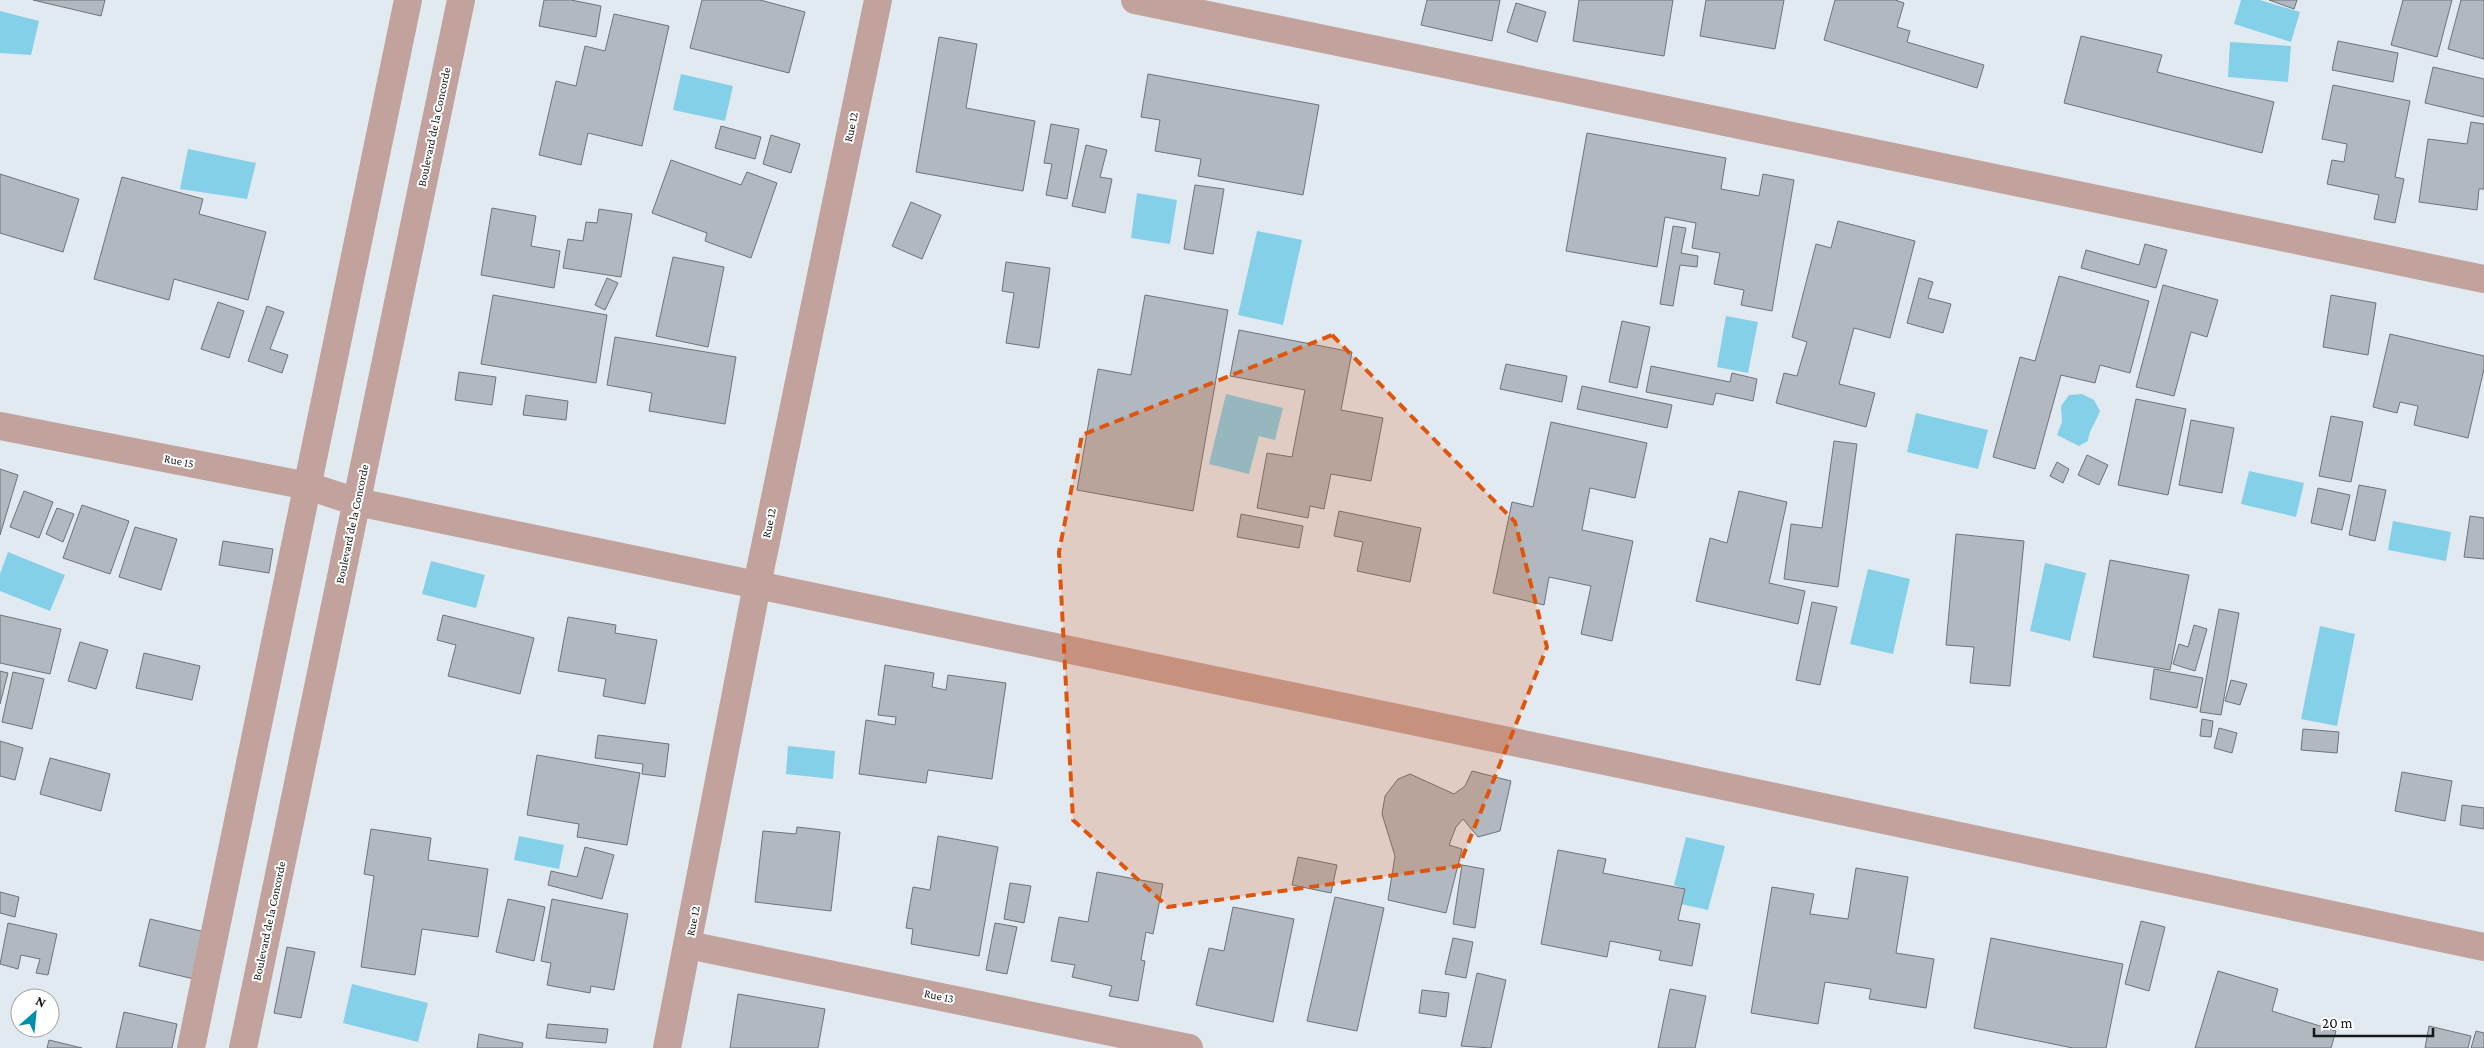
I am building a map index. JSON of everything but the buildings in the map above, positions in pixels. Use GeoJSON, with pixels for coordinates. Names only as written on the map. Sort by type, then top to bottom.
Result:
{"type":"FeatureCollection","features":[{"type":"Feature","properties":{"kind":"street"},"geometry":{"type":"LineString","coordinates":[[192,1048],[408,0]]}},
{"type":"Feature","properties":{"kind":"street","name":"Boulevard de la Concorde"},"geometry":{"type":"LineString","coordinates":[[243,1048],[461,0]]}},
{"type":"Feature","properties":{"kind":"street","name":"Rue 12"},"geometry":{"type":"LineString","coordinates":[[668,1048],[757,585],[878,0]]}},
{"type":"Feature","properties":{"kind":"street"},"geometry":{"type":"LineString","coordinates":[[1135,0],[2484,279]]}},
{"type":"Feature","properties":{"kind":"street","name":"Rue 15"},"geometry":{"type":"LineString","coordinates":[[0,426],[308,486],[357,502],[1624,765],[2484,947]]}},
{"type":"Feature","properties":{"kind":"street","name":"Rue 13"},"geometry":{"type":"LineString","coordinates":[[688,945],[1189,1048]]}},
{"type":"Feature","properties":{"kind":"highlighted area"},"geometry":{"type":"Polygon","coordinates":[[[1332,335],[1515,522],[1547,647],[1459,866],[1168,907],[1073,820],[1059,552],[1082,435],[1332,335]]]}},
{"type":"Feature","properties":{"kind":"water"},"geometry":{"type":"Polygon","coordinates":[[[2241,0],[2260,0],[2300,12],[2291,42],[2234,24],[2241,0]]]}},
{"type":"Feature","properties":{"kind":"water"},"geometry":{"type":"Polygon","coordinates":[[[0,11],[39,21],[31,55],[0,53],[0,11]]]}},
{"type":"Feature","properties":{"kind":"water"},"geometry":{"type":"Polygon","coordinates":[[[2230,42],[2291,46],[2288,82],[2228,77],[2230,42]]]}},
{"type":"Feature","properties":{"kind":"water"},"geometry":{"type":"Polygon","coordinates":[[[681,74],[733,86],[725,121],[673,110],[681,74]]]}},
{"type":"Feature","properties":{"kind":"water"},"geometry":{"type":"Polygon","coordinates":[[[188,149],[256,163],[247,199],[180,189],[188,149]]]}},
{"type":"Feature","properties":{"kind":"water"},"geometry":{"type":"Polygon","coordinates":[[[1137,193],[1177,200],[1170,244],[1131,238],[1137,193]]]}},
{"type":"Feature","properties":{"kind":"water"},"geometry":{"type":"Polygon","coordinates":[[[1257,231],[1302,240],[1283,325],[1238,315],[1257,231]]]}},
{"type":"Feature","properties":{"kind":"water"},"geometry":{"type":"Polygon","coordinates":[[[1726,316],[1758,322],[1748,373],[1717,367],[1726,316]]]}},
{"type":"Feature","properties":{"kind":"water"},"geometry":{"type":"Polygon","coordinates":[[[1226,394],[1283,408],[1275,440],[1259,436],[1249,474],[1209,464],[1226,394]]]}},
{"type":"Feature","properties":{"kind":"water"},"geometry":{"type":"Polygon","coordinates":[[[2082,394],[2094,400],[2100,411],[2088,441],[2079,446],[2057,435],[2062,422],[2061,406],[2069,395],[2082,394]]]}},
{"type":"Feature","properties":{"kind":"water"},"geometry":{"type":"Polygon","coordinates":[[[1916,413],[1988,430],[1978,469],[1907,452],[1916,413]]]}},
{"type":"Feature","properties":{"kind":"water"},"geometry":{"type":"Polygon","coordinates":[[[2249,471],[2304,483],[2296,517],[2241,504],[2249,471]]]}},
{"type":"Feature","properties":{"kind":"water"},"geometry":{"type":"Polygon","coordinates":[[[2393,521],[2451,532],[2446,561],[2388,550],[2393,521]]]}},
{"type":"Feature","properties":{"kind":"water"},"geometry":{"type":"Polygon","coordinates":[[[8,552],[65,575],[50,611],[0,591],[0,574],[8,552]]]}},
{"type":"Feature","properties":{"kind":"water"},"geometry":{"type":"Polygon","coordinates":[[[431,561],[485,575],[476,608],[422,594],[431,561]]]}},
{"type":"Feature","properties":{"kind":"water"},"geometry":{"type":"Polygon","coordinates":[[[2045,563],[2086,573],[2070,641],[2030,631],[2045,563]]]}},
{"type":"Feature","properties":{"kind":"water"},"geometry":{"type":"Polygon","coordinates":[[[1868,569],[1910,579],[1893,654],[1850,644],[1868,569]]]}},
{"type":"Feature","properties":{"kind":"water"},"geometry":{"type":"Polygon","coordinates":[[[2320,626],[2355,634],[2337,726],[2301,719],[2320,626]]]}},
{"type":"Feature","properties":{"kind":"water"},"geometry":{"type":"Polygon","coordinates":[[[788,746],[835,751],[833,779],[786,774],[788,746]]]}},
{"type":"Feature","properties":{"kind":"water"},"geometry":{"type":"Polygon","coordinates":[[[519,836],[564,845],[559,869],[514,860],[519,836]]]}},
{"type":"Feature","properties":{"kind":"water"},"geometry":{"type":"Polygon","coordinates":[[[1686,837],[1725,846],[1708,910],[1681,904],[1685,889],[1674,885],[1686,837]]]}},
{"type":"Feature","properties":{"kind":"water"},"geometry":{"type":"Polygon","coordinates":[[[352,984],[428,1003],[418,1042],[343,1023],[352,984]]]}}]}
